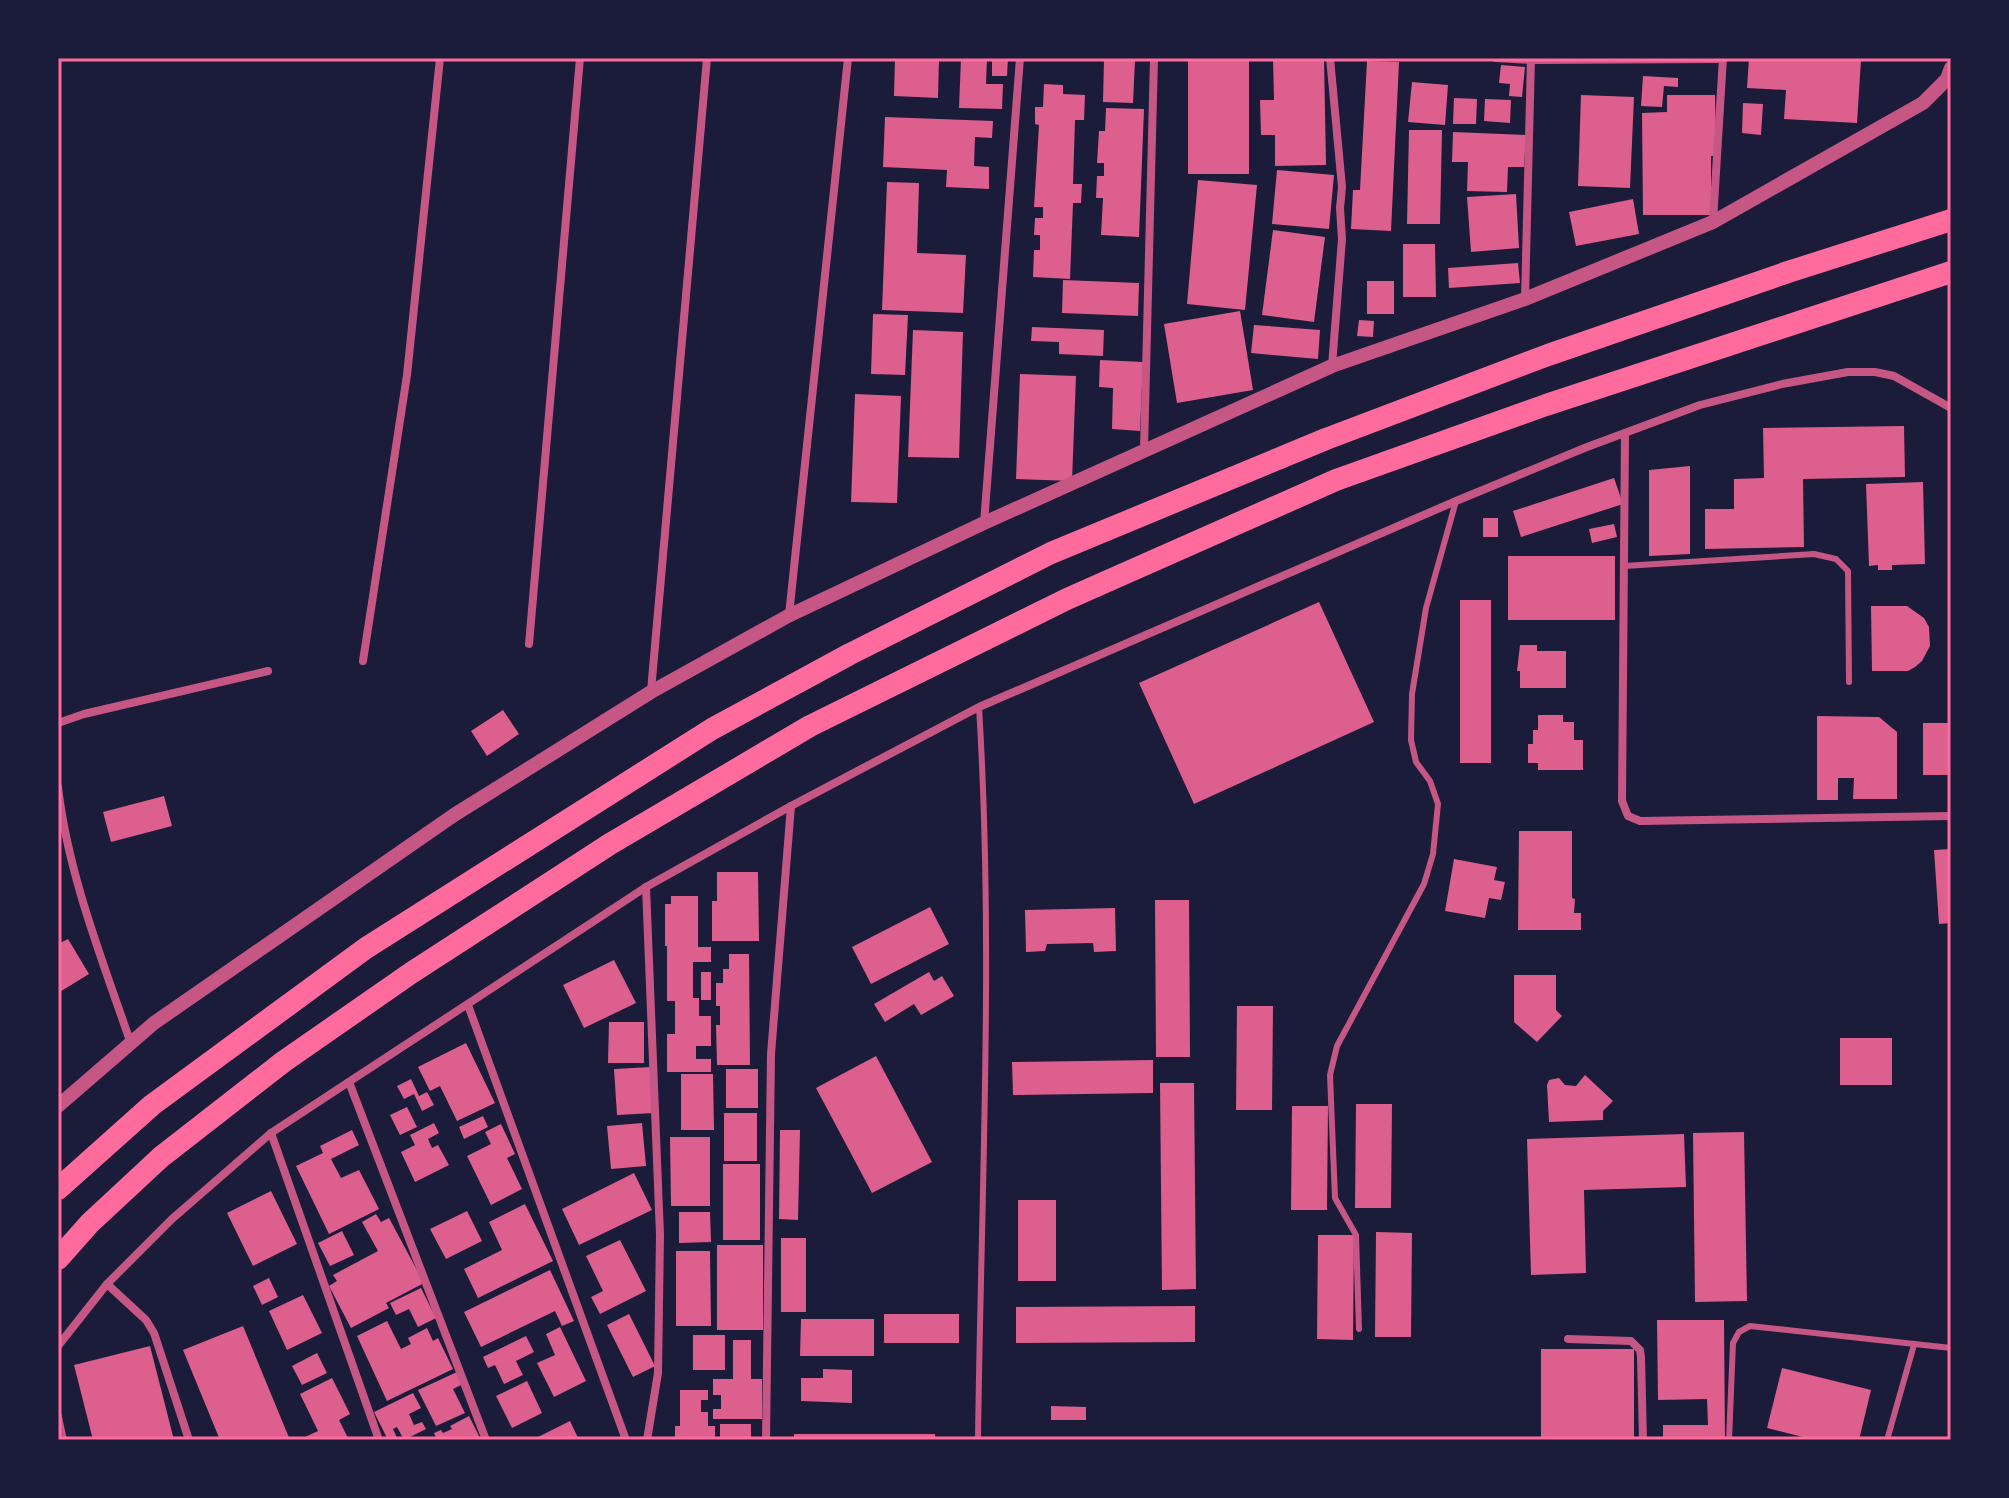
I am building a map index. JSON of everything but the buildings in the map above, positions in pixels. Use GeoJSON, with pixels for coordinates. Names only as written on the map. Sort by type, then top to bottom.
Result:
{"type":"FeatureCollection","features":[{"type":"Feature","properties":{"kind":"highway"},"geometry":{"type":"LineString","coordinates":[[58,1189],[152,1105],[366,948],[712,729],[850,654],[1051,553],[1326,439],[1548,355],[1773,277],[1951,220]]}},
{"type":"Feature","properties":{"kind":"highway"},"geometry":{"type":"LineString","coordinates":[[58,1259],[90,1223],[161,1157],[283,1062],[411,973],[610,844],[810,726],[1067,599],[1336,480],[1546,405],[1951,272]]}},
{"type":"Feature","properties":{"kind":"street"},"geometry":{"type":"LineString","coordinates":[[363,661],[407,375],[440,58]]}},
{"type":"Feature","properties":{"kind":"street"},"geometry":{"type":"LineString","coordinates":[[529,644],[580,58]]}},
{"type":"Feature","properties":{"kind":"street"},"geometry":{"type":"LineString","coordinates":[[651,692],[707,58]]}},
{"type":"Feature","properties":{"kind":"street"},"geometry":{"type":"LineString","coordinates":[[788,616],[848,58]]}},
{"type":"Feature","properties":{"kind":"street"},"geometry":{"type":"LineString","coordinates":[[984,523],[1020,58]]}},
{"type":"Feature","properties":{"kind":"street"},"geometry":{"type":"LineString","coordinates":[[1144,449],[1154,58]]}},
{"type":"Feature","properties":{"kind":"street"},"geometry":{"type":"LineString","coordinates":[[1330,58],[1342,187],[1342,239],[1332,366]]}},
{"type":"Feature","properties":{"kind":"street"},"geometry":{"type":"LineString","coordinates":[[1496,58],[1723,58],[1713,222]]}},
{"type":"Feature","properties":{"kind":"street"},"geometry":{"type":"LineString","coordinates":[[1525,299],[1531,59]]}},
{"type":"Feature","properties":{"kind":"street"},"geometry":{"type":"LineString","coordinates":[[58,1106],[130,1041],[454,815],[651,692],[788,616],[1144,449],[1332,366],[1525,299],[1713,222],[1923,103],[1947,79],[1951,68]]}},
{"type":"Feature","properties":{"kind":"street"},"geometry":{"type":"LineString","coordinates":[[58,1346],[107,1284],[172,1219],[271,1133],[646,887],[979,707],[1456,501],[1700,405],[1782,384],[1848,372],[1875,372],[1894,376],[1951,408]]}},
{"type":"Feature","properties":{"kind":"street"},"geometry":{"type":"LineString","coordinates":[[1625,433],[1622,801],[1628,816],[1640,821],[1951,816]]}},
{"type":"Feature","properties":{"kind":"street"},"geometry":{"type":"LineString","coordinates":[[58,723],[84,714],[268,671]]}},
{"type":"Feature","properties":{"kind":"street"},"geometry":{"type":"LineString","coordinates":[[58,787],[65,834],[130,1041]]}},
{"type":"Feature","properties":{"kind":"street"},"geometry":{"type":"LineString","coordinates":[[766,1440],[771,1054],[791,806]]}},
{"type":"Feature","properties":{"kind":"street"},"geometry":{"type":"LineString","coordinates":[[646,887],[660,1235],[658,1373],[647,1440]]}},
{"type":"Feature","properties":{"kind":"street"},"geometry":{"type":"LineString","coordinates":[[468,1005],[626,1440]]}},
{"type":"Feature","properties":{"kind":"street"},"geometry":{"type":"LineString","coordinates":[[349,1082],[486,1440]]}},
{"type":"Feature","properties":{"kind":"street"},"geometry":{"type":"LineString","coordinates":[[271,1133],[379,1440]]}},
{"type":"Feature","properties":{"kind":"street"},"geometry":{"type":"LineString","coordinates":[[107,1284],[146,1320],[154,1333],[189,1440]]}},
{"type":"Feature","properties":{"kind":"street"},"geometry":{"type":"LineString","coordinates":[[1568,1339],[1631,1341],[1636,1345],[1641,1357],[1643,1440]]}},
{"type":"Feature","properties":{"kind":"street"},"geometry":{"type":"LineString","coordinates":[[58,1417],[63,1440]]}},
{"type":"Feature","properties":{"kind":"lane"},"geometry":{"type":"LineString","coordinates":[[1359,1329],[1356,1235],[1335,1198],[1330,1075],[1337,1046],[1424,884],[1433,854],[1438,804],[1430,781],[1416,762],[1411,740],[1412,694],[1426,608],[1456,501]]}},
{"type":"Feature","properties":{"kind":"lane"},"geometry":{"type":"LineString","coordinates":[[1624,566],[1814,554],[1836,559],[1848,571],[1849,682]]}},
{"type":"Feature","properties":{"kind":"lane"},"geometry":{"type":"LineString","coordinates":[[978,1440],[986,925],[985,817],[979,707]]}},
{"type":"Feature","properties":{"kind":"lane"},"geometry":{"type":"LineString","coordinates":[[1729,1440],[1733,1343],[1739,1332],[1750,1326],[1951,1348]]}},
{"type":"Feature","properties":{"kind":"lane"},"geometry":{"type":"LineString","coordinates":[[1887,1440],[1914,1345]]}}]}
